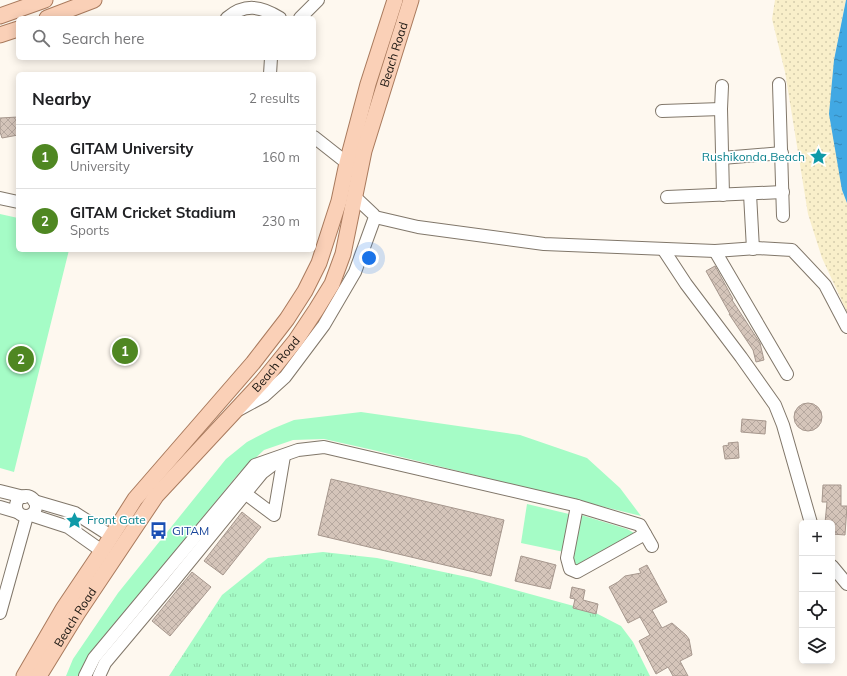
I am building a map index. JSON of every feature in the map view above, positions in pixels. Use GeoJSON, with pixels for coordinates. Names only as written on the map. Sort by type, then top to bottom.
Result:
{"type":"FeatureCollection","features":[{"type":"Feature","properties":{"kind":"main road"},"geometry":{"type":"LineString","coordinates":[[0,16],[45,0]]}},
{"type":"Feature","properties":{"kind":"main road"},"geometry":{"type":"LineString","coordinates":[[52,16],[94,0]]}},
{"type":"Feature","properties":{"kind":"main road"},"geometry":{"type":"LineString","coordinates":[[24,676],[63,609],[135,499],[253,363],[287,319],[305,291],[321,256],[353,166],[368,84],[395,0]]}},
{"type":"Feature","properties":{"kind":"main road","name":"Beach Road"},"geometry":{"type":"LineString","coordinates":[[39,676],[77,614],[156,496],[262,382],[296,340],[332,284],[343,254],[355,197],[353,166],[379,102],[411,0]]}},
{"type":"Feature","properties":{"kind":"main road"},"geometry":{"type":"LineString","coordinates":[[0,35],[16,29]]}},
{"type":"Feature","properties":{"kind":"street"},"geometry":{"type":"LineString","coordinates":[[302,16],[318,0]]}},
{"type":"Feature","properties":{"kind":"street"},"geometry":{"type":"LineString","coordinates":[[229,16],[235,11],[249,8],[267,10],[277,16]]}},
{"type":"Feature","properties":{"kind":"street"},"geometry":{"type":"LineString","coordinates":[[270,72],[271,60]]}},
{"type":"Feature","properties":{"kind":"street"},"geometry":{"type":"LineString","coordinates":[[779,84],[783,216]]}},
{"type":"Feature","properties":{"kind":"street"},"geometry":{"type":"LineString","coordinates":[[722,86],[720,109],[723,195]]}},
{"type":"Feature","properties":{"kind":"street"},"geometry":{"type":"LineString","coordinates":[[662,111],[720,109]]}},
{"type":"Feature","properties":{"kind":"street"},"geometry":{"type":"LineString","coordinates":[[316,138],[353,166]]}},
{"type":"Feature","properties":{"kind":"street"},"geometry":{"type":"LineString","coordinates":[[722,158],[782,153]]}},
{"type":"Feature","properties":{"kind":"street"},"geometry":{"type":"LineString","coordinates":[[667,197],[783,192]]}},
{"type":"Feature","properties":{"kind":"street"},"geometry":{"type":"LineString","coordinates":[[750,194],[753,249]]}},
{"type":"Feature","properties":{"kind":"street"},"geometry":{"type":"LineString","coordinates":[[355,197],[375,217],[418,227],[544,244],[715,251],[753,249],[792,250],[825,285],[847,327]]}},
{"type":"Feature","properties":{"kind":"street"},"geometry":{"type":"LineString","coordinates":[[0,198],[16,202]]}},
{"type":"Feature","properties":{"kind":"street"},"geometry":{"type":"LineString","coordinates":[[234,412],[264,396],[285,377],[324,325],[354,272],[375,217]]}},
{"type":"Feature","properties":{"kind":"street"},"geometry":{"type":"LineString","coordinates":[[663,249],[686,284],[775,405],[783,425],[809,520]]}},
{"type":"Feature","properties":{"kind":"street"},"geometry":{"type":"LineString","coordinates":[[715,251],[787,374]]}},
{"type":"Feature","properties":{"kind":"street"},"geometry":{"type":"LineString","coordinates":[[85,676],[94,658],[255,465],[298,450],[324,447],[577,506],[642,530],[652,546]]}},
{"type":"Feature","properties":{"kind":"street"},"geometry":{"type":"LineString","coordinates":[[98,676],[105,663],[262,474],[284,456]]}},
{"type":"Feature","properties":{"kind":"street"},"geometry":{"type":"LineString","coordinates":[[246,494],[274,515],[284,456]]}},
{"type":"Feature","properties":{"kind":"street"},"geometry":{"type":"LineString","coordinates":[[0,491],[75,513],[111,536]]}},
{"type":"Feature","properties":{"kind":"street"},"geometry":{"type":"LineString","coordinates":[[20,498],[29,499],[35,508],[34,512],[25,514],[16,504],[20,498]]}},
{"type":"Feature","properties":{"kind":"street"},"geometry":{"type":"LineString","coordinates":[[577,506],[567,558],[570,569],[577,572],[642,530]]}},
{"type":"Feature","properties":{"kind":"street"},"geometry":{"type":"LineString","coordinates":[[0,507],[68,527],[102,551]]}},
{"type":"Feature","properties":{"kind":"street"},"geometry":{"type":"LineString","coordinates":[[0,613],[25,514]]}},
{"type":"Feature","properties":{"kind":"street"},"geometry":{"type":"LineString","coordinates":[[835,570],[847,584]]}},
{"type":"Feature","properties":{"kind":"green space"},"geometry":{"type":"Polygon","coordinates":[[[0,214],[16,218],[16,252],[69,252],[14,472],[0,468],[0,214]]]}},
{"type":"Feature","properties":{"kind":"green space"},"geometry":{"type":"Polygon","coordinates":[[[361,412],[520,435],[587,458],[620,488],[641,516],[324,439],[293,440],[264,450],[239,473],[89,657],[79,676],[66,676],[73,659],[118,593],[226,459],[247,442],[294,420],[361,412]]]}},
{"type":"Feature","properties":{"kind":"green space"},"geometry":{"type":"Polygon","coordinates":[[[527,504],[569,514],[564,552],[521,543],[527,504]]]}},
{"type":"Feature","properties":{"kind":"green space"},"geometry":{"type":"Polygon","coordinates":[[[581,515],[627,529],[636,534],[577,566],[573,560],[581,515]]]}},
{"type":"Feature","properties":{"kind":"green space"},"geometry":{"type":"Polygon","coordinates":[[[323,552],[377,558],[472,578],[592,611],[621,626],[633,642],[650,676],[169,676],[222,595],[268,558],[323,552]]]}},
{"type":"Feature","properties":{"kind":"sand","name":"Rushikonda Beach"},"geometry":{"type":"Polygon","coordinates":[[[775,0],[846,0],[834,60],[842,190],[847,203],[847,312],[822,258],[808,214],[785,72],[772,19],[775,0]]]}},
{"type":"Feature","properties":{"kind":"water"},"geometry":{"type":"Polygon","coordinates":[[[846,0],[847,203],[842,190],[829,114],[834,60],[846,0]]]}},
{"type":"Feature","properties":{"kind":"building"},"geometry":{"type":"Polygon","coordinates":[[[16,117],[16,135],[2,138],[0,132],[0,118],[16,117]]]}},
{"type":"Feature","properties":{"kind":"building"},"geometry":{"type":"Polygon","coordinates":[[[715,266],[733,299],[732,300],[760,343],[764,360],[756,362],[753,350],[729,314],[706,271],[715,266]]]}},
{"type":"Feature","properties":{"kind":"building"},"geometry":{"type":"Polygon","coordinates":[[[808,403],[818,407],[822,417],[818,427],[808,431],[798,427],[794,417],[798,407],[808,403]]]}},
{"type":"Feature","properties":{"kind":"building"},"geometry":{"type":"Polygon","coordinates":[[[742,419],[766,421],[765,434],[741,432],[742,419]]]}},
{"type":"Feature","properties":{"kind":"building"},"geometry":{"type":"Polygon","coordinates":[[[738,442],[739,458],[725,459],[723,446],[729,445],[728,443],[738,442]]]}},
{"type":"Feature","properties":{"kind":"building"},"geometry":{"type":"Polygon","coordinates":[[[331,479],[504,520],[491,576],[318,535],[331,479]]]}},
{"type":"Feature","properties":{"kind":"building"},"geometry":{"type":"Polygon","coordinates":[[[823,485],[841,485],[841,506],[847,506],[845,535],[835,534],[835,520],[825,520],[827,502],[822,502],[823,485]]]}},
{"type":"Feature","properties":{"kind":"building"},"geometry":{"type":"Polygon","coordinates":[[[242,512],[261,527],[223,575],[204,561],[242,512]]]}},
{"type":"Feature","properties":{"kind":"building"},"geometry":{"type":"Polygon","coordinates":[[[521,556],[556,565],[550,589],[515,581],[521,556]]]}},
{"type":"Feature","properties":{"kind":"building"},"geometry":{"type":"Polygon","coordinates":[[[647,565],[667,602],[652,610],[662,628],[672,623],[689,639],[692,655],[680,661],[688,676],[673,676],[668,667],[656,674],[639,641],[650,635],[640,617],[628,623],[609,587],[625,576],[641,573],[639,569],[647,565]]]}},
{"type":"Feature","properties":{"kind":"building"},"geometry":{"type":"Polygon","coordinates":[[[192,572],[211,587],[170,636],[152,621],[192,572]]]}},
{"type":"Feature","properties":{"kind":"building"},"geometry":{"type":"Polygon","coordinates":[[[572,587],[585,590],[583,600],[598,604],[596,614],[573,608],[575,599],[570,598],[572,587]]]}},
{"type":"Feature","properties":{"kind":"place","name":"Rushikonda Beach"},"geometry":{"type":"Point","coordinates":[818,157]}},
{"type":"Feature","properties":{"kind":"place","name":"GITAM University"},"geometry":{"type":"Point","coordinates":[125,351]}},
{"type":"Feature","properties":{"kind":"place","name":"GITAM Cricket Stadium"},"geometry":{"type":"Point","coordinates":[21,359]}},
{"type":"Feature","properties":{"kind":"place","name":"Front Gate"},"geometry":{"type":"Point","coordinates":[74,520]}},
{"type":"Feature","properties":{"kind":"place","name":"GITAM"},"geometry":{"type":"Point","coordinates":[159,531]}}]}
